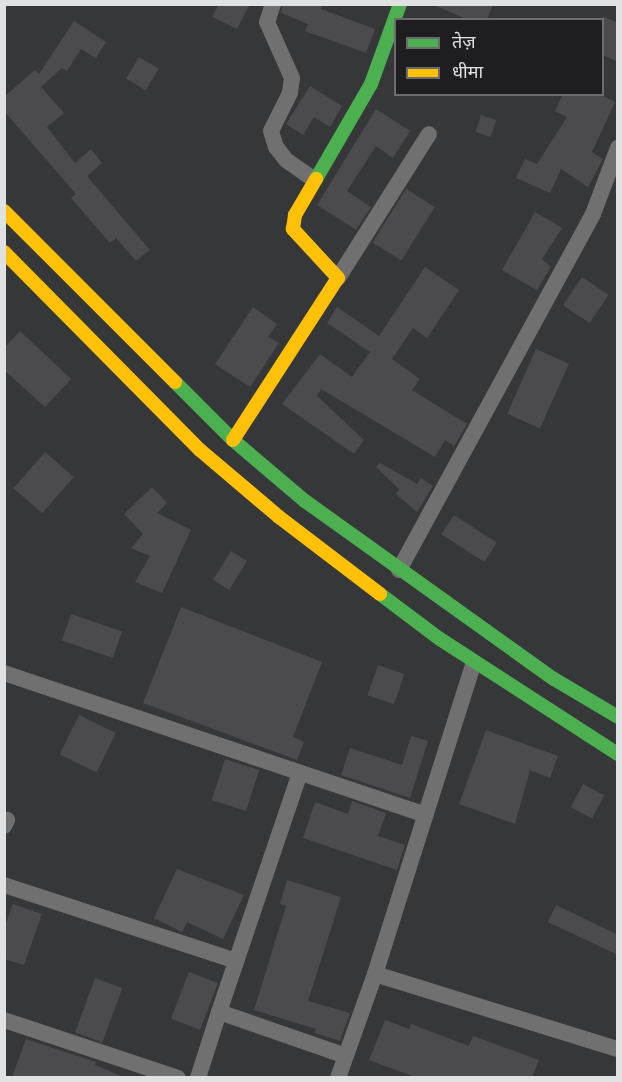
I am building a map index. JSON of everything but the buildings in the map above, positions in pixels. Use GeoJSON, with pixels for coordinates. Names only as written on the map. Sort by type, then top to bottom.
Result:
{"type":"FeatureCollection","features":[{"type":"Feature","properties":{"kind":"main road"},"geometry":{"type":"LineString","coordinates":[[232,440],[338,278],[302,243],[293,230],[313,179],[371,84],[394,21]]}},
{"type":"Feature","properties":{"kind":"main road"},"geometry":{"type":"LineString","coordinates":[[4,211],[232,440],[305,501],[554,679],[618,717]]}},
{"type":"Feature","properties":{"kind":"main road"},"geometry":{"type":"LineString","coordinates":[[4,252],[99,352],[200,450],[279,517],[474,662],[618,754]]}},
{"type":"Feature","properties":{"kind":"street"},"geometry":{"type":"LineString","coordinates":[[273,4],[267,22],[292,78],[290,93],[271,131],[276,147],[286,160],[313,179]]}},
{"type":"Feature","properties":{"kind":"street"},"geometry":{"type":"LineString","coordinates":[[338,278],[429,134]]}},
{"type":"Feature","properties":{"kind":"street"},"geometry":{"type":"LineString","coordinates":[[399,570],[593,214],[618,148]]}},
{"type":"Feature","properties":{"kind":"street"},"geometry":{"type":"LineString","coordinates":[[338,1077],[375,974],[474,662]]}},
{"type":"Feature","properties":{"kind":"street"},"geometry":{"type":"LineString","coordinates":[[4,673],[299,775],[426,816]]}},
{"type":"Feature","properties":{"kind":"street"},"geometry":{"type":"LineString","coordinates":[[198,1077],[299,775]]}},
{"type":"Feature","properties":{"kind":"street"},"geometry":{"type":"LineString","coordinates":[[4,885],[236,961]]}},
{"type":"Feature","properties":{"kind":"street"},"geometry":{"type":"LineString","coordinates":[[375,974],[618,1049]]}},
{"type":"Feature","properties":{"kind":"street"},"geometry":{"type":"LineString","coordinates":[[219,1012],[346,1056]]}},
{"type":"Feature","properties":{"kind":"street"},"geometry":{"type":"LineString","coordinates":[[4,1020],[178,1077]]}},
{"type":"Feature","properties":{"kind":"traffic: fast"},"geometry":{"type":"LineString","coordinates":[[395,18],[400,4]]}},
{"type":"Feature","properties":{"kind":"traffic: fast"},"geometry":{"type":"LineString","coordinates":[[316,179],[371,84],[394,21]]}},
{"type":"Feature","properties":{"kind":"traffic: fast"},"geometry":{"type":"LineString","coordinates":[[175,382],[233,440],[305,501],[554,679],[618,717]]}},
{"type":"Feature","properties":{"kind":"traffic: fast"},"geometry":{"type":"LineString","coordinates":[[380,594],[440,639],[618,754]]}},
{"type":"Feature","properties":{"kind":"traffic: slow"},"geometry":{"type":"LineString","coordinates":[[233,440],[338,278],[293,229],[295,215],[316,179]]}},
{"type":"Feature","properties":{"kind":"traffic: slow"},"geometry":{"type":"LineString","coordinates":[[4,211],[175,382]]}},
{"type":"Feature","properties":{"kind":"traffic: slow"},"geometry":{"type":"LineString","coordinates":[[4,252],[200,450],[279,517],[380,594]]}}]}
